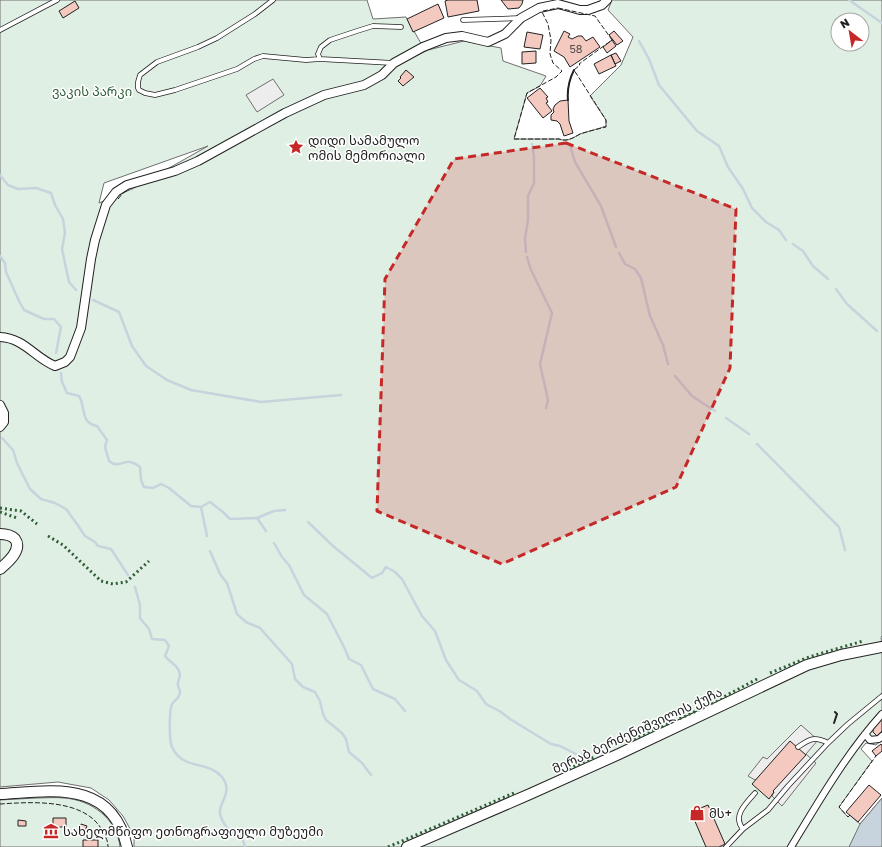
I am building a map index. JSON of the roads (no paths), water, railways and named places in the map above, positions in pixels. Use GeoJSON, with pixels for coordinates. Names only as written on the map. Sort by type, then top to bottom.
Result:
{"type":"FeatureCollection","features":[{"type":"Feature","properties":{"kind":"street"},"geometry":{"type":"LineString","coordinates":[[0,337],[18,341],[48,363],[55,366],[65,362],[70,357],[81,328],[95,240],[106,205],[116,192],[131,183],[175,171],[198,161],[285,113],[324,95],[364,85],[382,75],[394,63],[424,47],[446,38],[462,36],[488,42],[499,38],[521,18],[539,8],[558,4],[580,10],[588,10],[602,5],[606,0]]}},
{"type":"Feature","properties":{"kind":"street"},"geometry":{"type":"LineString","coordinates":[[0,405],[4,412],[4,422],[0,427]]}},
{"type":"Feature","properties":{"kind":"street"},"geometry":{"type":"LineString","coordinates":[[0,534],[6,534],[12,537],[17,545],[10,560],[0,569]]}},
{"type":"Feature","properties":{"kind":"street","name":"მერაბ ბერძენიშვილის ქუჩა"},"geometry":{"type":"LineString","coordinates":[[407,847],[612,757],[807,665],[841,655],[882,647]]}},
{"type":"Feature","properties":{"kind":"street"},"geometry":{"type":"LineString","coordinates":[[791,847],[821,798],[865,734],[882,714]]}},
{"type":"Feature","properties":{"kind":"street"},"geometry":{"type":"LineString","coordinates":[[865,734],[870,740],[879,739],[882,736]]}},
{"type":"Feature","properties":{"kind":"street"},"geometry":{"type":"LineString","coordinates":[[0,794],[64,791],[88,796],[98,801],[113,816],[124,835],[127,847]]}},
{"type":"Feature","properties":{"kind":"lane"},"geometry":{"type":"LineString","coordinates":[[0,30],[57,0]]}},
{"type":"Feature","properties":{"kind":"lane"},"geometry":{"type":"LineString","coordinates":[[273,0],[219,37],[198,47],[156,62],[140,75],[138,88],[145,93],[155,96],[187,87],[239,68],[253,59],[263,56],[306,60],[320,59],[394,63]]}},
{"type":"Feature","properties":{"kind":"lane"},"geometry":{"type":"LineString","coordinates":[[463,20],[521,18]]}},
{"type":"Feature","properties":{"kind":"lane"},"geometry":{"type":"LineString","coordinates":[[320,59],[318,54],[321,47],[330,40],[373,26],[401,27]]}},
{"type":"Feature","properties":{"kind":"lane"},"geometry":{"type":"LineString","coordinates":[[726,847],[743,829],[768,810],[828,743],[848,724],[882,696]]}},
{"type":"Feature","properties":{"kind":"lane"},"geometry":{"type":"LineString","coordinates":[[798,747],[807,740],[816,738],[828,743]]}},
{"type":"Feature","properties":{"kind":"lane"},"geometry":{"type":"LineString","coordinates":[[743,829],[739,821],[740,810],[754,793]]}},
{"type":"Feature","properties":{"kind":"waterway"},"geometry":{"type":"LineString","coordinates":[[849,0],[882,23]]}},
{"type":"Feature","properties":{"kind":"waterway"},"geometry":{"type":"LineString","coordinates":[[639,41],[649,59],[659,85],[697,131],[719,146],[728,167],[743,189],[752,208],[766,222],[779,230],[786,240]]}},
{"type":"Feature","properties":{"kind":"waterway"},"geometry":{"type":"LineString","coordinates":[[526,252],[525,238],[528,220],[528,196],[534,183],[534,156],[532,144]]}},
{"type":"Feature","properties":{"kind":"waterway"},"geometry":{"type":"LineString","coordinates":[[570,145],[575,162],[601,206],[616,247]]}},
{"type":"Feature","properties":{"kind":"waterway"},"geometry":{"type":"LineString","coordinates":[[0,175],[8,185],[18,189],[36,188],[51,193],[55,205],[63,219],[65,233],[62,249],[69,282],[76,290]]}},
{"type":"Feature","properties":{"kind":"waterway"},"geometry":{"type":"LineString","coordinates":[[793,244],[803,251],[813,266],[828,279]]}},
{"type":"Feature","properties":{"kind":"waterway"},"geometry":{"type":"LineString","coordinates":[[619,253],[625,264],[635,269],[641,278],[650,316],[663,345],[668,364]]}},
{"type":"Feature","properties":{"kind":"waterway"},"geometry":{"type":"LineString","coordinates":[[0,256],[5,263],[6,272],[24,310],[44,319],[54,319],[61,327],[56,353]]}},
{"type":"Feature","properties":{"kind":"waterway"},"geometry":{"type":"LineString","coordinates":[[527,257],[531,270],[552,313],[540,364],[548,400],[546,408]]}},
{"type":"Feature","properties":{"kind":"waterway"},"geometry":{"type":"LineString","coordinates":[[836,289],[847,304],[877,331]]}},
{"type":"Feature","properties":{"kind":"waterway"},"geometry":{"type":"LineString","coordinates":[[93,300],[119,312],[132,346],[146,366],[167,380],[191,390],[261,402],[341,395]]}},
{"type":"Feature","properties":{"kind":"waterway"},"geometry":{"type":"LineString","coordinates":[[61,373],[62,382],[67,393],[79,396],[88,422],[97,426],[107,440],[105,447],[109,461],[113,464],[126,462],[135,463],[140,467],[141,480],[144,487],[153,488],[161,484],[169,488],[191,506],[201,507],[210,502],[230,519],[257,518],[274,511],[285,510]]}},
{"type":"Feature","properties":{"kind":"waterway"},"geometry":{"type":"LineString","coordinates":[[675,376],[692,396],[715,411]]}},
{"type":"Feature","properties":{"kind":"waterway"},"geometry":{"type":"LineString","coordinates":[[726,418],[749,434]]}},
{"type":"Feature","properties":{"kind":"waterway"},"geometry":{"type":"LineString","coordinates":[[2,438],[13,450],[17,463],[30,489],[41,499],[55,503],[66,509],[85,536],[95,542],[98,546],[111,549],[128,575]]}},
{"type":"Feature","properties":{"kind":"waterway"},"geometry":{"type":"LineString","coordinates":[[757,444],[839,527],[845,550]]}},
{"type":"Feature","properties":{"kind":"waterway"},"geometry":{"type":"LineString","coordinates":[[201,507],[207,536]]}},
{"type":"Feature","properties":{"kind":"waterway"},"geometry":{"type":"LineString","coordinates":[[257,518],[266,531]]}},
{"type":"Feature","properties":{"kind":"waterway"},"geometry":{"type":"LineString","coordinates":[[308,522],[333,546],[372,578],[382,573],[386,567],[395,572],[402,579],[422,616],[435,631],[446,660],[459,680],[477,691],[486,704],[551,744],[560,746],[578,755]]}},
{"type":"Feature","properties":{"kind":"waterway"},"geometry":{"type":"LineString","coordinates":[[274,543],[282,557],[289,565],[304,595],[327,614],[349,659],[361,665],[373,689],[395,699],[405,711]]}},
{"type":"Feature","properties":{"kind":"waterway"},"geometry":{"type":"LineString","coordinates":[[210,551],[220,574],[227,583],[237,614],[246,622],[260,628],[292,664],[295,679],[303,687],[315,692],[320,701],[326,720],[342,733],[346,739],[349,752],[362,763],[371,775]]}},
{"type":"Feature","properties":{"kind":"waterway"},"geometry":{"type":"LineString","coordinates":[[135,587],[140,605],[140,618],[149,629],[152,639],[165,640],[169,646],[165,656],[176,666],[180,676],[178,681],[180,694],[172,704],[170,713],[172,747],[182,759],[189,763],[210,769],[222,777],[225,782],[226,792],[220,814],[228,829],[241,837],[245,847]]}},
{"type":"Feature","properties":{"kind":"place","name":"დიდი სამამულო ომის მემორიალი"},"geometry":{"type":"Point","coordinates":[296,147]}},
{"type":"Feature","properties":{"kind":"place","name":"მს+"},"geometry":{"type":"Point","coordinates":[697,813]}},
{"type":"Feature","properties":{"kind":"place","name":"სახელმწიფო ეთნოგრაფიული მუზეუმი"},"geometry":{"type":"Point","coordinates":[51,831]}},
{"type":"Feature","properties":{"kind":"park label","name":"ვაკის პარკი"},"geometry":{"type":"Point","coordinates":[92,91]}}]}
